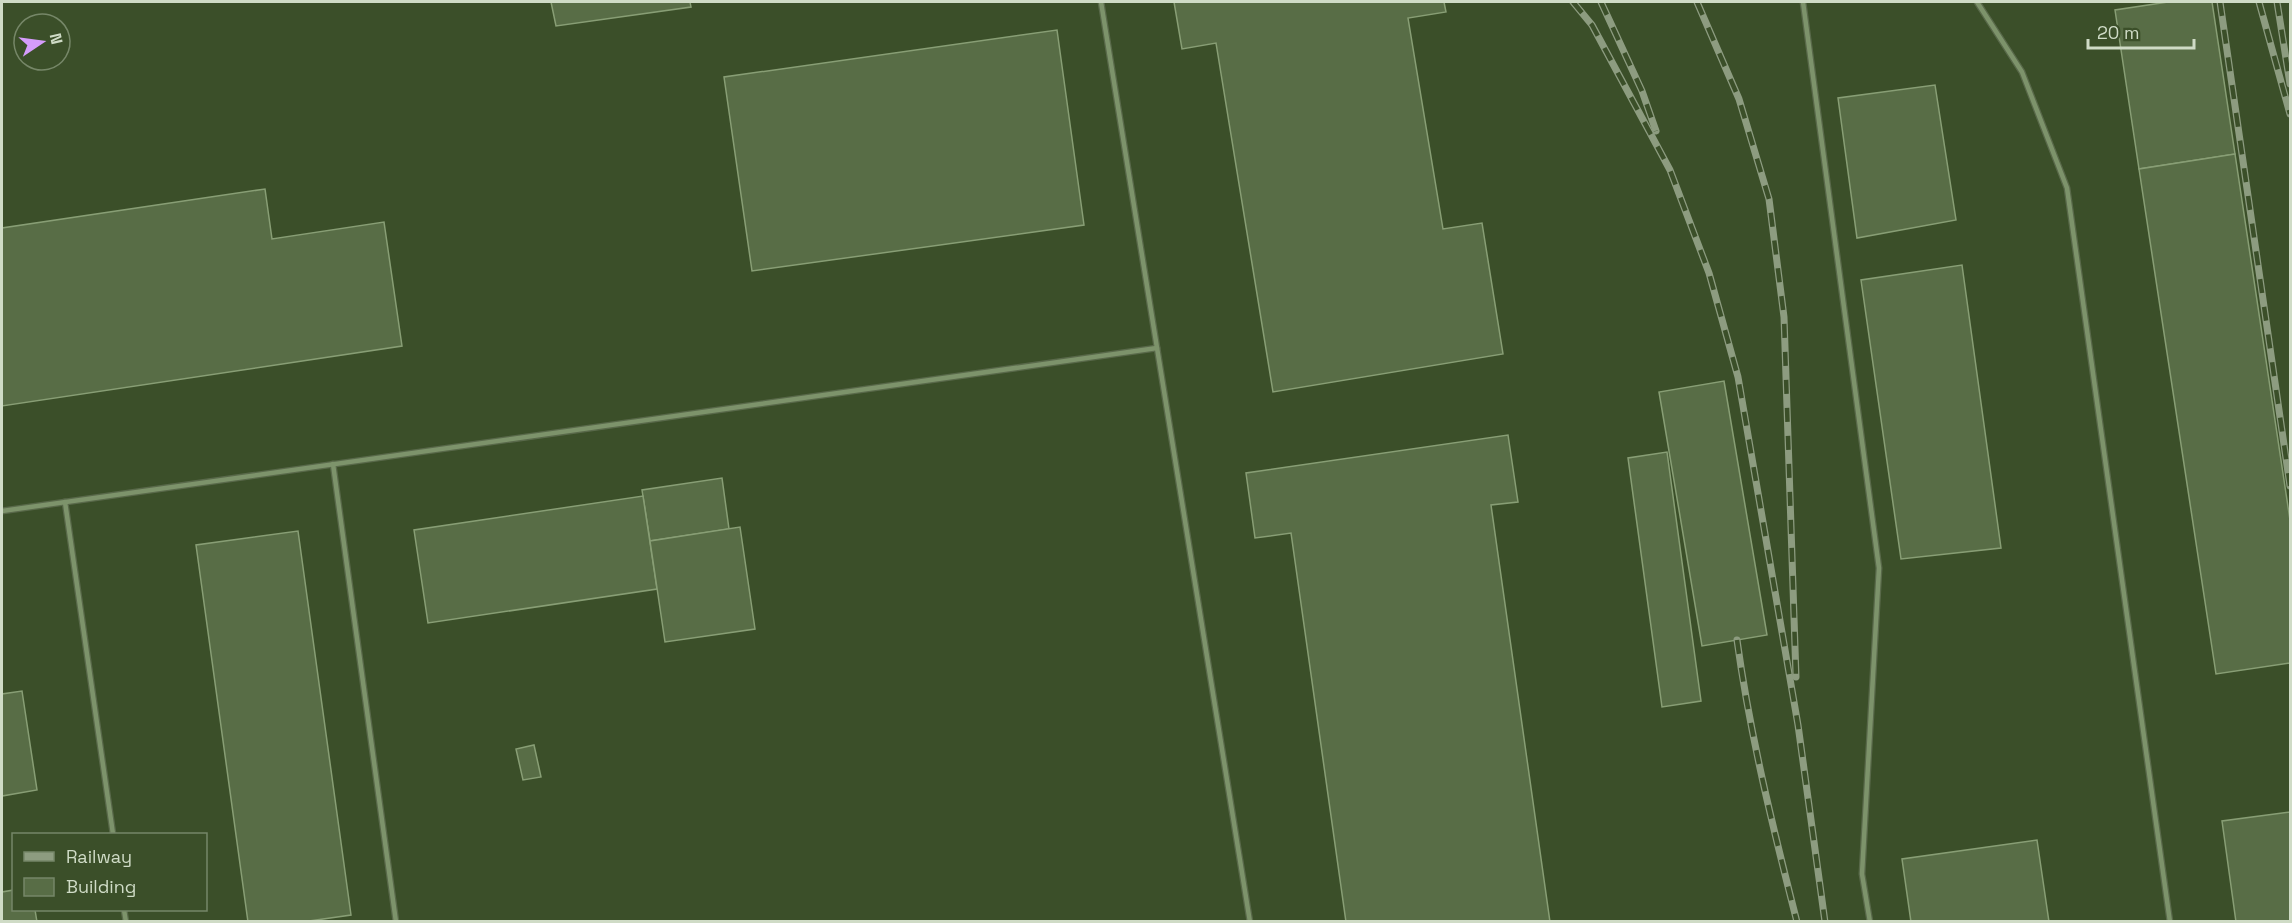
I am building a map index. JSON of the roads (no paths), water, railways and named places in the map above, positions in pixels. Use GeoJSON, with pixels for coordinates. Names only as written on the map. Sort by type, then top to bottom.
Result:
{"type":"FeatureCollection","features":[{"type":"Feature","properties":{"kind":"lane"},"geometry":{"type":"LineString","coordinates":[[1101,2],[1250,921]]}},
{"type":"Feature","properties":{"kind":"lane"},"geometry":{"type":"LineString","coordinates":[[1803,2],[1879,568],[1862,874],[1870,921]]}},
{"type":"Feature","properties":{"kind":"lane"},"geometry":{"type":"LineString","coordinates":[[1977,2],[2022,72],[2067,188],[2170,921]]}},
{"type":"Feature","properties":{"kind":"lane"},"geometry":{"type":"LineString","coordinates":[[2,511],[1157,348]]}},
{"type":"Feature","properties":{"kind":"lane"},"geometry":{"type":"LineString","coordinates":[[333,464],[396,921]]}},
{"type":"Feature","properties":{"kind":"lane"},"geometry":{"type":"LineString","coordinates":[[65,502],[113,833]]}},
{"type":"Feature","properties":{"kind":"railway"},"geometry":{"type":"LineString","coordinates":[[1573,2],[1592,25],[1670,170],[1709,273],[1738,377],[1798,725],[1825,922]]}},
{"type":"Feature","properties":{"kind":"railway"},"geometry":{"type":"LineString","coordinates":[[1601,2],[1642,91],[1656,131]]}},
{"type":"Feature","properties":{"kind":"railway"},"geometry":{"type":"LineString","coordinates":[[1697,2],[1739,99],[1769,199],[1784,317],[1796,677]]}},
{"type":"Feature","properties":{"kind":"railway"},"geometry":{"type":"LineString","coordinates":[[2220,2],[2290,486]]}},
{"type":"Feature","properties":{"kind":"railway"},"geometry":{"type":"LineString","coordinates":[[2259,2],[2290,114]]}},
{"type":"Feature","properties":{"kind":"railway"},"geometry":{"type":"LineString","coordinates":[[2277,2],[2290,84]]}},
{"type":"Feature","properties":{"kind":"railway"},"geometry":{"type":"LineString","coordinates":[[1737,640],[1755,746],[1797,922]]}}]}
